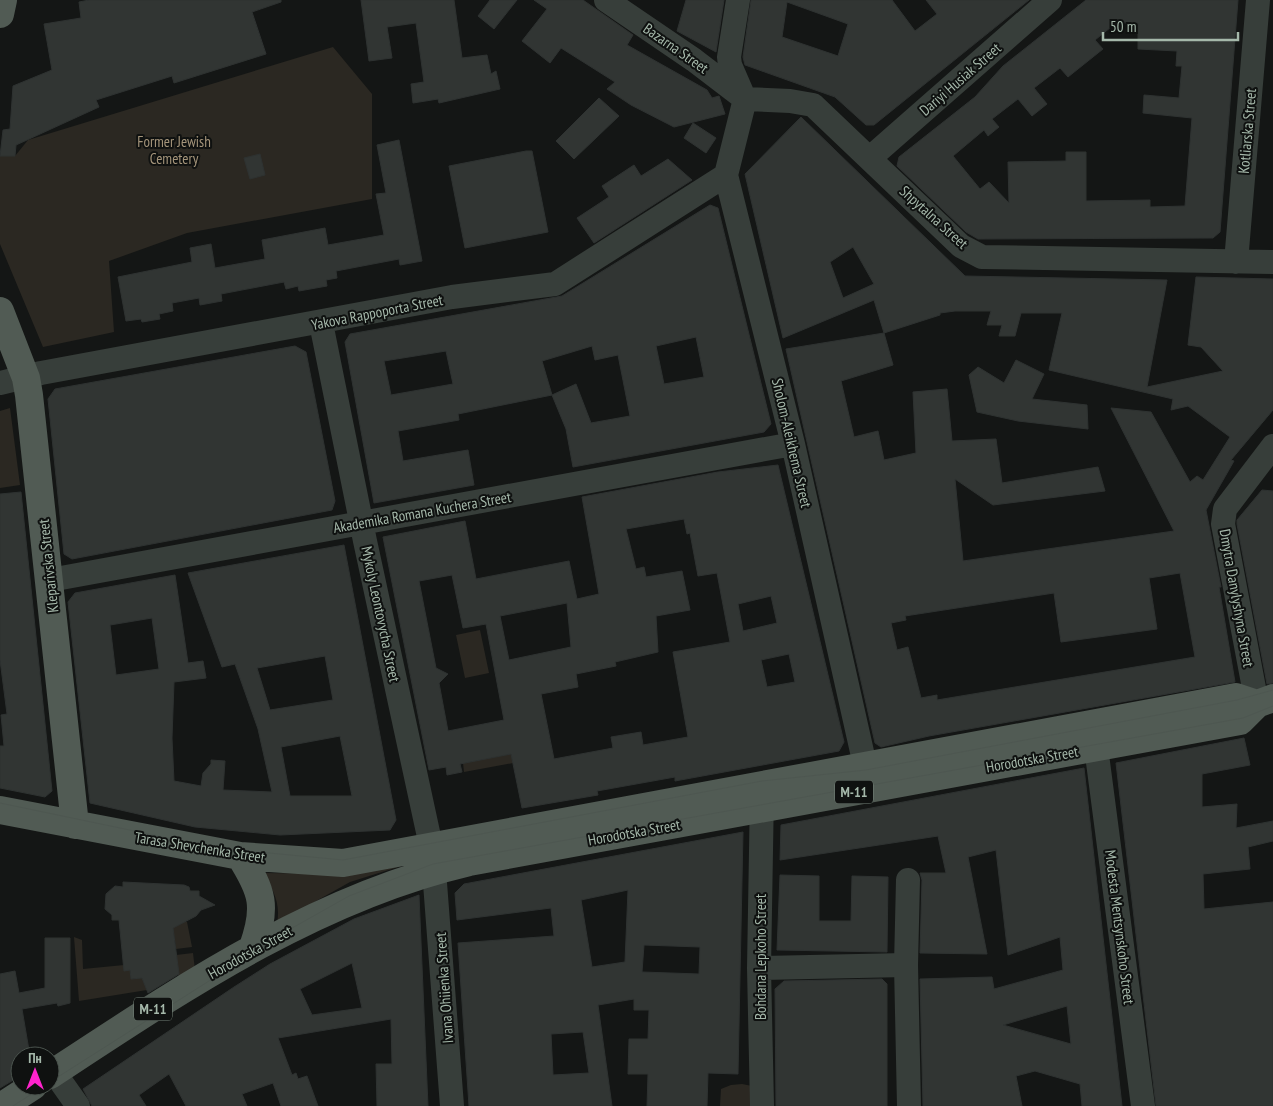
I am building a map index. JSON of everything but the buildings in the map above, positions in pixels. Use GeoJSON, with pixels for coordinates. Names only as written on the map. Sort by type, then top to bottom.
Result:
{"type":"FeatureCollection","features":[{"type":"Feature","properties":{"kind":"main road"},"geometry":{"type":"LineString","coordinates":[[0,14],[3,0]]}},
{"type":"Feature","properties":{"kind":"main road","name":"Kleparivska Street"},"geometry":{"type":"LineString","coordinates":[[0,311],[50,580],[75,825]]}},
{"type":"Feature","properties":{"kind":"main road","name":"Horodotska Street"},"geometry":{"type":"LineString","coordinates":[[60,1068],[253,947],[352,900],[433,858],[1094,736],[1236,697],[1265,701]]}},
{"type":"Feature","properties":{"kind":"main road","name":"Tarasa Shevchenka Street"},"geometry":{"type":"LineString","coordinates":[[0,810],[240,856],[343,863],[433,858]]}},
{"type":"Feature","properties":{"kind":"main road"},"geometry":{"type":"LineString","coordinates":[[240,856],[255,880],[263,907],[260,926],[253,947]]}},
{"type":"Feature","properties":{"kind":"main road","name":"Horodotska Street"},"geometry":{"type":"LineString","coordinates":[[2,1106],[17,1096]]}},
{"type":"Feature","properties":{"kind":"street","name":"Bazarna Street"},"geometry":{"type":"LineString","coordinates":[[606,0],[694,60],[745,99]]}},
{"type":"Feature","properties":{"kind":"street"},"geometry":{"type":"LineString","coordinates":[[738,0],[729,57],[730,64],[745,99]]}},
{"type":"Feature","properties":{"kind":"street","name":"Dariyi Husiak Street"},"geometry":{"type":"LineString","coordinates":[[870,158],[1050,0]]}},
{"type":"Feature","properties":{"kind":"street","name":"Kotliarska Street"},"geometry":{"type":"LineString","coordinates":[[1236,262],[1258,0]]}},
{"type":"Feature","properties":{"kind":"street","name":"Shpytalna Street"},"geometry":{"type":"LineString","coordinates":[[745,99],[790,101],[813,106],[961,246],[982,257],[1273,262]]}},
{"type":"Feature","properties":{"kind":"street","name":"Sholom-Aleikhema Street"},"geometry":{"type":"LineString","coordinates":[[745,99],[726,175],[793,444],[868,777]]}},
{"type":"Feature","properties":{"kind":"street","name":"Yakova Rappoporta Street"},"geometry":{"type":"LineString","coordinates":[[13,381],[452,297],[555,284],[726,175]]}},
{"type":"Feature","properties":{"kind":"street","name":"Mykoly Leontovycha Street"},"geometry":{"type":"LineString","coordinates":[[321,323],[433,858]]}},
{"type":"Feature","properties":{"kind":"street"},"geometry":{"type":"LineString","coordinates":[[0,346],[13,381]]}},
{"type":"Feature","properties":{"kind":"street","name":"Akademika Romana Kuchera Street"},"geometry":{"type":"LineString","coordinates":[[50,580],[793,444]]}},
{"type":"Feature","properties":{"kind":"street","name":"Dmytra Danylyshyna Street"},"geometry":{"type":"LineString","coordinates":[[1265,701],[1223,524],[1225,509],[1273,446]]}},
{"type":"Feature","properties":{"kind":"street","name":"Modesta Mentsynskoho Street"},"geometry":{"type":"LineString","coordinates":[[1094,736],[1143,1106]]}},
{"type":"Feature","properties":{"kind":"street","name":"Bohdana Lepkoho Street"},"geometry":{"type":"LineString","coordinates":[[762,797],[759,968],[762,1106]]}},
{"type":"Feature","properties":{"kind":"street","name":"Ivana Ohiienka Street"},"geometry":{"type":"LineString","coordinates":[[433,858],[452,1106]]}},
{"type":"Feature","properties":{"kind":"street"},"geometry":{"type":"LineString","coordinates":[[908,880],[906,966],[909,1106]]}},
{"type":"Feature","properties":{"kind":"street"},"geometry":{"type":"LineString","coordinates":[[759,968],[906,966]]}},
{"type":"Feature","properties":{"kind":"street"},"geometry":{"type":"LineString","coordinates":[[60,1090],[78,1106]]}},
{"type":"Feature","properties":{"kind":"green space","name":"Former Jewish Cemetery"},"geometry":{"type":"Polygon","coordinates":[[[333,47],[372,94],[372,199],[187,233],[109,261],[114,332],[43,347],[0,244],[0,156],[15,156],[28,140],[333,47]]]}},
{"type":"Feature","properties":{"kind":"green space"},"geometry":{"type":"Polygon","coordinates":[[[10,408],[20,485],[0,488],[0,411],[10,408]]]}},
{"type":"Feature","properties":{"kind":"green space"},"geometry":{"type":"Polygon","coordinates":[[[480,630],[489,673],[465,678],[456,635],[480,630]]]}},
{"type":"Feature","properties":{"kind":"green space"},"geometry":{"type":"Polygon","coordinates":[[[511,754],[513,763],[464,772],[463,763],[511,754]]]}},
{"type":"Feature","properties":{"kind":"green space"},"geometry":{"type":"Polygon","coordinates":[[[411,863],[350,882],[277,923],[278,909],[275,896],[270,884],[262,873],[347,874],[411,863]]]}},
{"type":"Feature","properties":{"kind":"green space"},"geometry":{"type":"Polygon","coordinates":[[[172,922],[187,922],[192,947],[176,949],[172,922]]]}},
{"type":"Feature","properties":{"kind":"green space"},"geometry":{"type":"Polygon","coordinates":[[[74,937],[82,940],[83,969],[124,965],[130,970],[131,979],[142,978],[147,990],[79,1001],[74,937]]]}},
{"type":"Feature","properties":{"kind":"green space"},"geometry":{"type":"Polygon","coordinates":[[[193,953],[195,970],[179,980],[176,955],[193,953]]]}},
{"type":"Feature","properties":{"kind":"green space"},"geometry":{"type":"Polygon","coordinates":[[[742,1084],[752,1086],[758,1106],[720,1106],[721,1089],[731,1085],[742,1084]]]}},
{"type":"Feature","properties":{"kind":"tram line"},"geometry":{"type":"LineString","coordinates":[[0,803],[216,848],[343,860],[762,781],[866,770],[1237,700],[1273,690]]}},
{"type":"Feature","properties":{"kind":"tram line"},"geometry":{"type":"LineString","coordinates":[[60,1076],[294,927],[349,896],[433,864],[1243,718],[1273,706]]}},
{"type":"Feature","properties":{"kind":"tram line"},"geometry":{"type":"LineString","coordinates":[[13,1106],[28,1096]]}}]}
